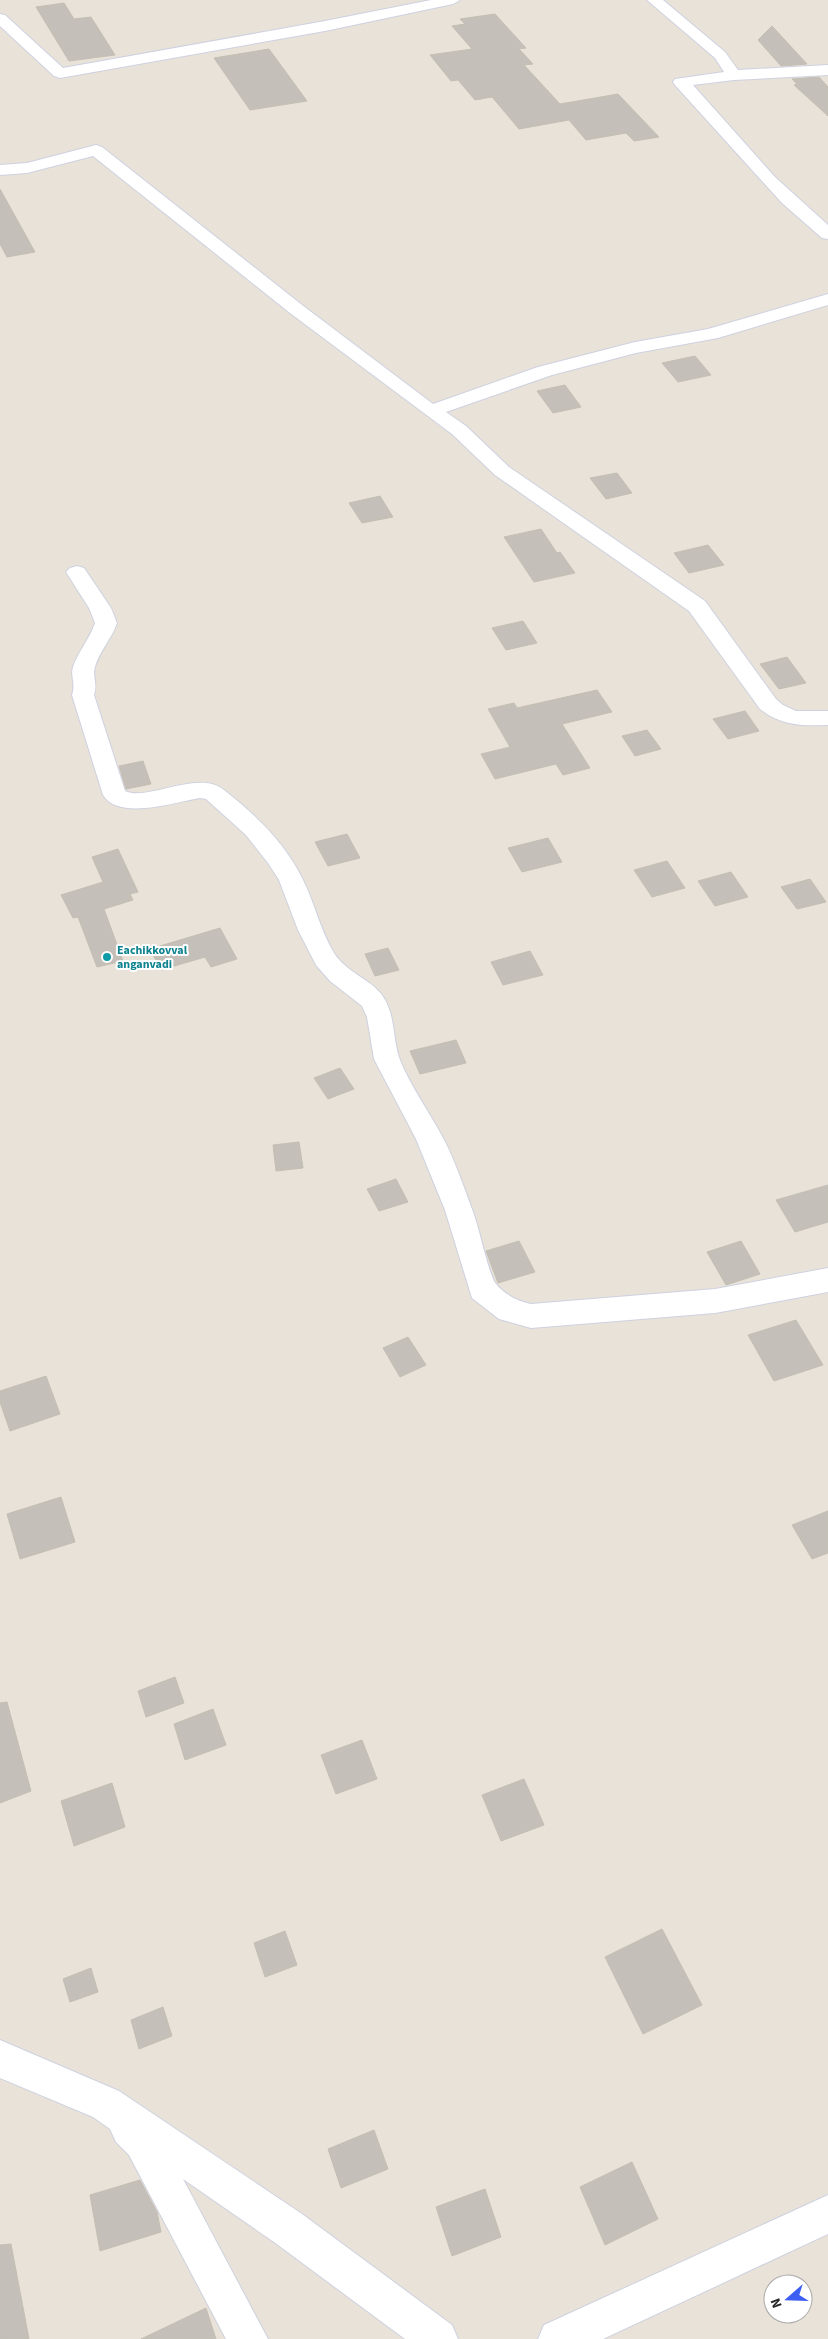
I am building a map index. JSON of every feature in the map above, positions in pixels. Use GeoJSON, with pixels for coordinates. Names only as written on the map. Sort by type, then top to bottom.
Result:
{"type":"FeatureCollection","features":[{"type":"Feature","properties":{"kind":"street"},"geometry":{"type":"LineString","coordinates":[[0,18],[60,74],[325,26],[453,0]]}},
{"type":"Feature","properties":{"kind":"street"},"geometry":{"type":"LineString","coordinates":[[654,0],[720,55],[734,75]]}},
{"type":"Feature","properties":{"kind":"street"},"geometry":{"type":"LineString","coordinates":[[828,70],[734,75],[681,82],[700,101],[767,181],[807,220],[828,234]]}},
{"type":"Feature","properties":{"kind":"street"},"geometry":{"type":"LineString","coordinates":[[0,170],[27,168],[96,150],[296,309],[430,411],[459,430],[502,471],[698,606],[768,704],[781,715],[796,718],[828,718]]}},
{"type":"Feature","properties":{"kind":"street"},"geometry":{"type":"LineString","coordinates":[[430,411],[545,371],[635,348],[711,334],[828,298]]}},
{"type":"Feature","properties":{"kind":"street"},"geometry":{"type":"LineString","coordinates":[[77,572],[100,608],[106,623],[101,637],[83,668],[86,686],[83,694],[115,795],[122,800],[136,801],[200,790],[214,794],[254,829],[277,857],[291,880],[310,930],[325,959],[339,975],[372,1000],[380,1017],[387,1059],[430,1139],[459,1210],[482,1290],[509,1311],[531,1316],[715,1301],[828,1280]]}},
{"type":"Feature","properties":{"kind":"street"},"geometry":{"type":"LineString","coordinates":[[0,2059],[106,2104],[288,2228],[438,2339]]}},
{"type":"Feature","properties":{"kind":"street"},"geometry":{"type":"LineString","coordinates":[[106,2104],[142,2142],[248,2339]]}},
{"type":"Feature","properties":{"kind":"street"},"geometry":{"type":"LineString","coordinates":[[558,2339],[828,2214]]}},
{"type":"Feature","properties":{"kind":"building"},"geometry":{"type":"Polygon","coordinates":[[[64,3],[74,19],[91,17],[115,55],[69,61],[36,7],[64,3]]]}},
{"type":"Feature","properties":{"kind":"building"},"geometry":{"type":"Polygon","coordinates":[[[495,14],[526,48],[519,49],[533,64],[524,65],[560,104],[618,94],[659,137],[634,141],[626,133],[586,140],[569,120],[519,129],[492,97],[475,100],[458,80],[451,81],[430,55],[472,49],[452,26],[465,24],[460,19],[495,14]]]}},
{"type":"Feature","properties":{"kind":"building"},"geometry":{"type":"Polygon","coordinates":[[[772,26],[807,64],[781,66],[758,40],[772,26]]]}},
{"type":"Feature","properties":{"kind":"building"},"geometry":{"type":"Polygon","coordinates":[[[269,49],[307,101],[250,110],[214,58],[269,49]]]}},
{"type":"Feature","properties":{"kind":"building"},"geometry":{"type":"Polygon","coordinates":[[[819,77],[828,87],[828,116],[794,85],[797,84],[792,79],[819,77]]]}},
{"type":"Feature","properties":{"kind":"building"},"geometry":{"type":"Polygon","coordinates":[[[0,189],[35,252],[7,257],[0,244],[0,189]]]}},
{"type":"Feature","properties":{"kind":"building"},"geometry":{"type":"Polygon","coordinates":[[[695,356],[711,375],[678,382],[662,363],[695,356]]]}},
{"type":"Feature","properties":{"kind":"building"},"geometry":{"type":"Polygon","coordinates":[[[565,385],[581,407],[553,413],[537,391],[565,385]]]}},
{"type":"Feature","properties":{"kind":"building"},"geometry":{"type":"Polygon","coordinates":[[[617,473],[632,493],[606,499],[590,478],[617,473]]]}},
{"type":"Feature","properties":{"kind":"building"},"geometry":{"type":"Polygon","coordinates":[[[380,496],[393,517],[362,523],[349,503],[380,496]]]}},
{"type":"Feature","properties":{"kind":"building"},"geometry":{"type":"Polygon","coordinates":[[[541,529],[557,553],[560,552],[575,573],[534,582],[504,537],[541,529]]]}},
{"type":"Feature","properties":{"kind":"building"},"geometry":{"type":"Polygon","coordinates":[[[708,545],[724,565],[689,573],[674,553],[708,545]]]}},
{"type":"Feature","properties":{"kind":"building"},"geometry":{"type":"Polygon","coordinates":[[[523,621],[537,643],[506,650],[492,628],[523,621]]]}},
{"type":"Feature","properties":{"kind":"building"},"geometry":{"type":"Polygon","coordinates":[[[787,657],[806,683],[779,689],[760,664],[787,657]]]}},
{"type":"Feature","properties":{"kind":"building"},"geometry":{"type":"Polygon","coordinates":[[[597,690],[612,712],[562,724],[590,768],[563,775],[556,764],[495,779],[481,754],[510,747],[488,709],[514,703],[517,708],[597,690]]]}},
{"type":"Feature","properties":{"kind":"building"},"geometry":{"type":"Polygon","coordinates":[[[745,711],[759,731],[728,739],[713,719],[745,711]]]}},
{"type":"Feature","properties":{"kind":"building"},"geometry":{"type":"Polygon","coordinates":[[[647,730],[661,749],[635,756],[622,736],[647,730]]]}},
{"type":"Feature","properties":{"kind":"building"},"geometry":{"type":"Polygon","coordinates":[[[143,761],[151,784],[126,789],[119,766],[143,761]]]}},
{"type":"Feature","properties":{"kind":"building"},"geometry":{"type":"Polygon","coordinates":[[[347,834],[360,858],[328,866],[315,842],[347,834]]]}},
{"type":"Feature","properties":{"kind":"building"},"geometry":{"type":"Polygon","coordinates":[[[548,838],[562,862],[522,872],[508,848],[548,838]]]}},
{"type":"Feature","properties":{"kind":"building"},"geometry":{"type":"Polygon","coordinates":[[[118,849],[138,892],[130,894],[133,900],[104,909],[123,961],[97,967],[78,917],[73,918],[61,895],[103,882],[92,857],[118,849]]]}},
{"type":"Feature","properties":{"kind":"building"},"geometry":{"type":"Polygon","coordinates":[[[667,861],[685,888],[652,897],[634,870],[667,861]]]}},
{"type":"Feature","properties":{"kind":"building"},"geometry":{"type":"Polygon","coordinates":[[[731,872],[748,897],[715,906],[698,881],[731,872]]]}},
{"type":"Feature","properties":{"kind":"building"},"geometry":{"type":"Polygon","coordinates":[[[810,879],[826,902],[797,909],[781,887],[810,879]]]}},
{"type":"Feature","properties":{"kind":"building"},"geometry":{"type":"Polygon","coordinates":[[[220,928],[237,959],[211,967],[205,957],[161,970],[150,949],[220,928]]]}},
{"type":"Feature","properties":{"kind":"building"},"geometry":{"type":"Polygon","coordinates":[[[388,948],[399,970],[375,976],[365,954],[388,948]]]}},
{"type":"Feature","properties":{"kind":"building"},"geometry":{"type":"Polygon","coordinates":[[[530,951],[543,975],[503,985],[491,962],[530,951]]]}},
{"type":"Feature","properties":{"kind":"building"},"geometry":{"type":"Polygon","coordinates":[[[456,1040],[466,1063],[420,1074],[410,1051],[456,1040]]]}},
{"type":"Feature","properties":{"kind":"building"},"geometry":{"type":"Polygon","coordinates":[[[340,1068],[354,1089],[328,1099],[314,1078],[340,1068]]]}},
{"type":"Feature","properties":{"kind":"building"},"geometry":{"type":"Polygon","coordinates":[[[299,1142],[303,1168],[276,1171],[273,1145],[299,1142]]]}},
{"type":"Feature","properties":{"kind":"building"},"geometry":{"type":"Polygon","coordinates":[[[396,1179],[408,1202],[379,1211],[367,1189],[396,1179]]]}},
{"type":"Feature","properties":{"kind":"building"},"geometry":{"type":"Polygon","coordinates":[[[828,1185],[828,1222],[795,1232],[776,1200],[828,1185]]]}},
{"type":"Feature","properties":{"kind":"building"},"geometry":{"type":"Polygon","coordinates":[[[519,1241],[535,1272],[498,1283],[486,1251],[519,1241]]]}},
{"type":"Feature","properties":{"kind":"building"},"geometry":{"type":"Polygon","coordinates":[[[741,1241],[760,1274],[726,1285],[707,1252],[741,1241]]]}},
{"type":"Feature","properties":{"kind":"building"},"geometry":{"type":"Polygon","coordinates":[[[796,1320],[823,1365],[774,1381],[748,1335],[796,1320]]]}},
{"type":"Feature","properties":{"kind":"building"},"geometry":{"type":"Polygon","coordinates":[[[408,1337],[426,1365],[400,1377],[383,1348],[408,1337]]]}},
{"type":"Feature","properties":{"kind":"building"},"geometry":{"type":"Polygon","coordinates":[[[46,1376],[60,1414],[10,1431],[0,1402],[0,1391],[46,1376]]]}},
{"type":"Feature","properties":{"kind":"building"},"geometry":{"type":"Polygon","coordinates":[[[61,1497],[75,1542],[20,1559],[7,1514],[61,1497]]]}},
{"type":"Feature","properties":{"kind":"building"},"geometry":{"type":"Polygon","coordinates":[[[828,1511],[828,1553],[812,1559],[792,1525],[828,1511]]]}},
{"type":"Feature","properties":{"kind":"building"},"geometry":{"type":"Polygon","coordinates":[[[175,1677],[184,1703],[146,1717],[138,1691],[175,1677]]]}},
{"type":"Feature","properties":{"kind":"building"},"geometry":{"type":"Polygon","coordinates":[[[7,1702],[31,1791],[0,1803],[0,1703],[7,1702]]]}},
{"type":"Feature","properties":{"kind":"building"},"geometry":{"type":"Polygon","coordinates":[[[213,1709],[226,1745],[185,1760],[174,1724],[213,1709]]]}},
{"type":"Feature","properties":{"kind":"building"},"geometry":{"type":"Polygon","coordinates":[[[362,1740],[377,1779],[336,1794],[321,1755],[362,1740]]]}},
{"type":"Feature","properties":{"kind":"building"},"geometry":{"type":"Polygon","coordinates":[[[524,1779],[544,1825],[501,1841],[482,1795],[524,1779]]]}},
{"type":"Feature","properties":{"kind":"building"},"geometry":{"type":"Polygon","coordinates":[[[112,1783],[125,1827],[74,1846],[61,1801],[112,1783]]]}},
{"type":"Feature","properties":{"kind":"building"},"geometry":{"type":"Polygon","coordinates":[[[662,1929],[702,2005],[643,2034],[605,1957],[662,1929]]]}},
{"type":"Feature","properties":{"kind":"building"},"geometry":{"type":"Polygon","coordinates":[[[285,1931],[297,1965],[265,1977],[254,1943],[285,1931]]]}},
{"type":"Feature","properties":{"kind":"building"},"geometry":{"type":"Polygon","coordinates":[[[91,1968],[98,1992],[70,2002],[63,1979],[91,1968]]]}},
{"type":"Feature","properties":{"kind":"building"},"geometry":{"type":"Polygon","coordinates":[[[163,2007],[172,2036],[139,2049],[131,2020],[163,2007]]]}},
{"type":"Feature","properties":{"kind":"building"},"geometry":{"type":"Polygon","coordinates":[[[374,2130],[388,2169],[341,2188],[328,2149],[374,2130]]]}},
{"type":"Feature","properties":{"kind":"building"},"geometry":{"type":"Polygon","coordinates":[[[632,2162],[658,2219],[605,2245],[580,2187],[632,2162]]]}},
{"type":"Feature","properties":{"kind":"building"},"geometry":{"type":"Polygon","coordinates":[[[140,2180],[157,2212],[161,2232],[100,2251],[90,2195],[140,2180]]]}},
{"type":"Feature","properties":{"kind":"building"},"geometry":{"type":"Polygon","coordinates":[[[485,2189],[501,2237],[452,2256],[436,2207],[485,2189]]]}},
{"type":"Feature","properties":{"kind":"building"},"geometry":{"type":"Polygon","coordinates":[[[11,2244],[29,2339],[0,2339],[0,2245],[11,2244]]]}},
{"type":"Feature","properties":{"kind":"building"},"geometry":{"type":"Polygon","coordinates":[[[206,2308],[216,2339],[141,2339],[206,2308]]]}},
{"type":"Feature","properties":{"kind":"place","name":"Eachikkovval anganvadi"},"geometry":{"type":"Point","coordinates":[107,957]}}]}
